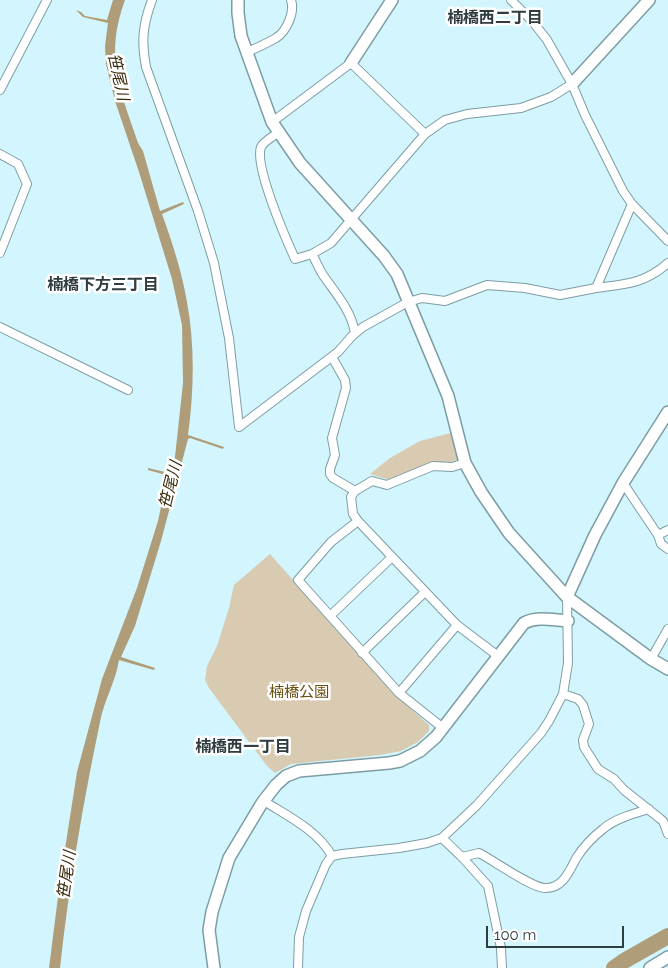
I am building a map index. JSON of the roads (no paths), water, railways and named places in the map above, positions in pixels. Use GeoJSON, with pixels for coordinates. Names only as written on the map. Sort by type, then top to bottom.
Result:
{"type":"FeatureCollection","features":[{"type":"Feature","properties":{"kind":"street"},"geometry":{"type":"LineString","coordinates":[[0,90],[47,0]]}},
{"type":"Feature","properties":{"kind":"street"},"geometry":{"type":"LineString","coordinates":[[152,0],[142,34],[144,60],[198,211],[214,263],[229,337],[239,427],[332,357],[355,333],[408,302],[422,298],[445,301],[487,285],[525,288],[560,295],[638,282],[650,277],[668,263]]}},
{"type":"Feature","properties":{"kind":"street"},"geometry":{"type":"LineString","coordinates":[[238,0],[242,36],[272,122],[300,163],[384,256],[397,274],[448,396],[465,463],[481,492],[509,533],[567,597],[651,659],[668,669]]}},
{"type":"Feature","properties":{"kind":"street"},"geometry":{"type":"LineString","coordinates":[[247,52],[278,37],[292,15],[293,7],[291,0]]}},
{"type":"Feature","properties":{"kind":"street"},"geometry":{"type":"LineString","coordinates":[[272,122],[351,64],[392,0]]}},
{"type":"Feature","properties":{"kind":"street"},"geometry":{"type":"LineString","coordinates":[[511,0],[534,22],[547,40],[572,84],[585,115],[632,204],[668,241]]}},
{"type":"Feature","properties":{"kind":"street"},"geometry":{"type":"LineString","coordinates":[[279,132],[261,147],[261,162],[270,199],[295,259],[312,254],[331,243],[426,134],[445,120],[466,114],[521,108],[551,97],[572,84],[649,0]]}},
{"type":"Feature","properties":{"kind":"street"},"geometry":{"type":"LineString","coordinates":[[351,64],[426,134]]}},
{"type":"Feature","properties":{"kind":"street"},"geometry":{"type":"LineString","coordinates":[[0,154],[18,164],[27,184],[0,253]]}},
{"type":"Feature","properties":{"kind":"street"},"geometry":{"type":"LineString","coordinates":[[596,288],[632,204]]}},
{"type":"Feature","properties":{"kind":"street"},"geometry":{"type":"LineString","coordinates":[[312,254],[322,274],[349,312],[355,333]]}},
{"type":"Feature","properties":{"kind":"street"},"geometry":{"type":"LineString","coordinates":[[0,327],[128,390]]}},
{"type":"Feature","properties":{"kind":"street"},"geometry":{"type":"LineString","coordinates":[[332,357],[345,380],[346,388],[332,438],[335,455],[330,474],[355,491]]}},
{"type":"Feature","properties":{"kind":"street"},"geometry":{"type":"LineString","coordinates":[[298,968],[299,937],[306,911],[326,864],[332,856],[398,848],[427,843],[442,838],[477,805],[541,734],[563,694],[568,663],[567,597],[595,535],[623,483],[668,412]]}},
{"type":"Feature","properties":{"kind":"street"},"geometry":{"type":"LineString","coordinates":[[465,463],[452,467],[433,466],[387,484],[372,481],[355,491],[351,497],[351,507],[358,522],[391,558],[457,624],[498,656]]}},
{"type":"Feature","properties":{"kind":"street"},"geometry":{"type":"LineString","coordinates":[[623,483],[658,535],[661,544],[668,550]]}},
{"type":"Feature","properties":{"kind":"street"},"geometry":{"type":"LineString","coordinates":[[358,522],[331,542],[298,580],[400,693],[443,728]]}},
{"type":"Feature","properties":{"kind":"street"},"geometry":{"type":"LineString","coordinates":[[658,535],[668,530]]}},
{"type":"Feature","properties":{"kind":"street"},"geometry":{"type":"LineString","coordinates":[[330,616],[391,558]]}},
{"type":"Feature","properties":{"kind":"street"},"geometry":{"type":"LineString","coordinates":[[362,653],[425,592]]}},
{"type":"Feature","properties":{"kind":"street"},"geometry":{"type":"LineString","coordinates":[[214,968],[209,930],[212,912],[229,858],[276,785],[293,773],[400,761],[420,751],[436,737],[524,624],[531,619],[568,621]]}},
{"type":"Feature","properties":{"kind":"street"},"geometry":{"type":"LineString","coordinates":[[400,693],[457,624]]}},
{"type":"Feature","properties":{"kind":"street"},"geometry":{"type":"LineString","coordinates":[[651,659],[668,629]]}},
{"type":"Feature","properties":{"kind":"street"},"geometry":{"type":"LineString","coordinates":[[563,694],[578,699],[583,705],[588,724],[583,740],[584,747],[598,769],[663,821],[668,834]]}},
{"type":"Feature","properties":{"kind":"street"},"geometry":{"type":"LineString","coordinates":[[264,801],[317,835],[332,856]]}},
{"type":"Feature","properties":{"kind":"street"},"geometry":{"type":"LineString","coordinates":[[462,857],[479,853],[536,886],[547,889],[558,884],[568,876],[590,840],[605,827],[623,817],[649,809]]}},
{"type":"Feature","properties":{"kind":"street"},"geometry":{"type":"LineString","coordinates":[[442,838],[488,886],[501,948],[502,968]]}},
{"type":"Feature","properties":{"kind":"street"},"geometry":{"type":"LineString","coordinates":[[650,968],[668,957]]}},
{"type":"Feature","properties":{"kind":"water","name":"笹尾川"},"geometry":{"type":"Polygon","coordinates":[[[113,0],[125,0],[119,20],[115,56],[120,89],[138,143],[143,151],[160,211],[183,202],[184,204],[162,214],[180,268],[190,318],[193,368],[192,402],[188,435],[224,447],[223,449],[190,438],[188,439],[161,541],[135,626],[121,657],[155,668],[154,670],[119,660],[102,714],[88,783],[72,875],[60,968],[49,968],[77,772],[102,679],[137,588],[158,521],[168,481],[169,473],[166,475],[148,470],[148,468],[165,472],[174,466],[183,383],[182,325],[172,279],[115,101],[106,64],[105,46],[108,23],[83,17],[76,10],[85,16],[107,20],[113,0]]]}},
{"type":"Feature","properties":{"kind":"waterway"},"geometry":{"type":"LineString","coordinates":[[614,968],[668,936]]}},
{"type":"Feature","properties":{"kind":"district","name":"楠橋西二丁目"},"geometry":{"type":"Point","coordinates":[495,18]}},
{"type":"Feature","properties":{"kind":"district","name":"楠橋下方三丁目"},"geometry":{"type":"Point","coordinates":[103,285]}},
{"type":"Feature","properties":{"kind":"district","name":"楠橋西一丁目"},"geometry":{"type":"Point","coordinates":[243,747]}},
{"type":"Feature","properties":{"kind":"park label","name":"楠橋公園"},"geometry":{"type":"Point","coordinates":[299,692]}}]}
